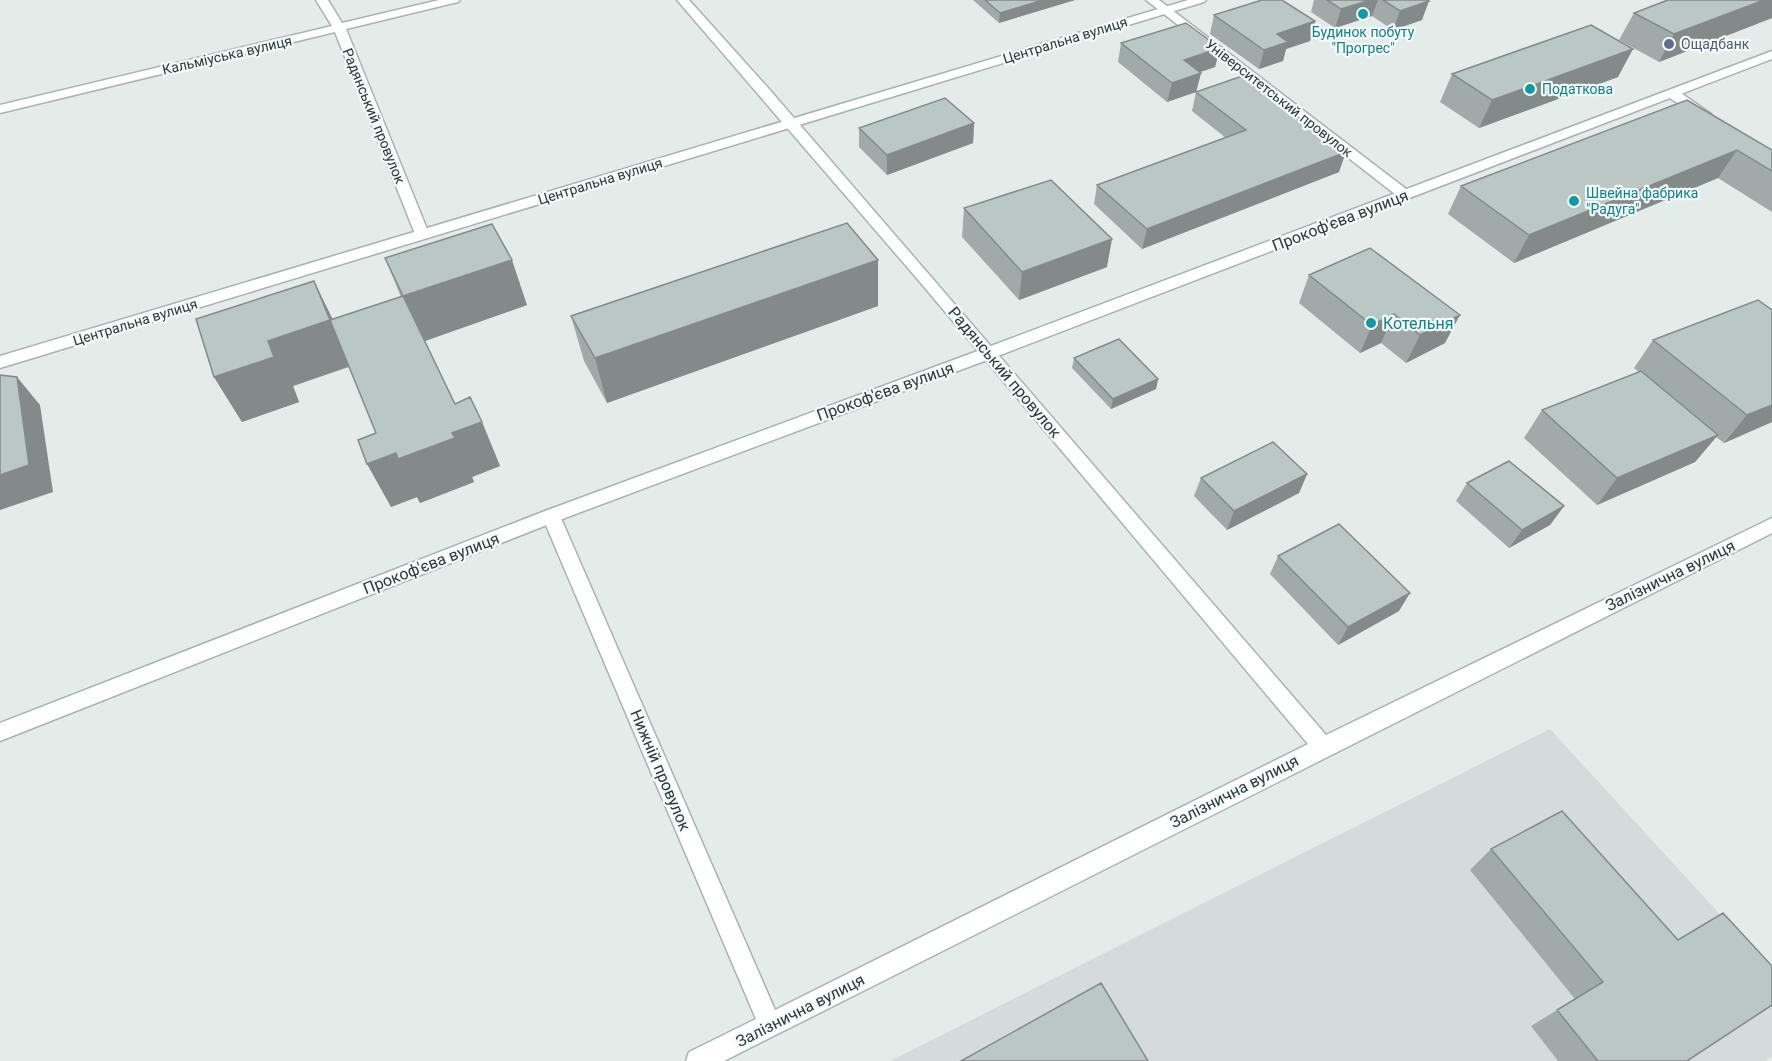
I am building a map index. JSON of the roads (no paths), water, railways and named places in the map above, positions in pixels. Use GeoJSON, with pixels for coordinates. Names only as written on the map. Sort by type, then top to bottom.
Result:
{"type":"FeatureCollection","features":[{"type":"Feature","properties":{"kind":"street","name":"Радянський провулок"},"geometry":{"type":"LineString","coordinates":[[322,0],[339,29],[422,234]]}},
{"type":"Feature","properties":{"kind":"street","name":"Кальміуська вулиця"},"geometry":{"type":"LineString","coordinates":[[0,109],[454,0]]}},
{"type":"Feature","properties":{"kind":"street","name":"Радянський провулок"},"geometry":{"type":"LineString","coordinates":[[683,0],[792,122],[1323,747]]}},
{"type":"Feature","properties":{"kind":"street","name":"Університетський провулок"},"geometry":{"type":"LineString","coordinates":[[1152,0],[1405,195]]}},
{"type":"Feature","properties":{"kind":"street","name":"Центральна вулиця"},"geometry":{"type":"LineString","coordinates":[[0,362],[1200,0]]}},
{"type":"Feature","properties":{"kind":"street","name":"Прокоф'єва вулиця"},"geometry":{"type":"LineString","coordinates":[[0,732],[551,516],[989,353],[1772,55]]}},
{"type":"Feature","properties":{"kind":"street"},"geometry":{"type":"LineString","coordinates":[[1673,94],[1712,119]]}},
{"type":"Feature","properties":{"kind":"street","name":"Нижній провулок"},"geometry":{"type":"LineString","coordinates":[[551,516],[770,1024]]}},
{"type":"Feature","properties":{"kind":"street","name":"Залізнична вулиця"},"geometry":{"type":"LineString","coordinates":[[698,1061],[1323,747],[1772,525]]}},
{"type":"Feature","properties":{"kind":"place","name":"Будинок побуту \"Прогрес\""},"geometry":{"type":"Point","coordinates":[1363,14]}},
{"type":"Feature","properties":{"kind":"place","name":"Ощадбанк"},"geometry":{"type":"Point","coordinates":[1669,44]}},
{"type":"Feature","properties":{"kind":"place","name":"Податкова"},"geometry":{"type":"Point","coordinates":[1530,89]}},
{"type":"Feature","properties":{"kind":"place","name":"Швейна фабрика \"Радуга\""},"geometry":{"type":"Point","coordinates":[1574,201]}},
{"type":"Feature","properties":{"kind":"place","name":"Котельня"},"geometry":{"type":"Point","coordinates":[1371,323]}}]}
